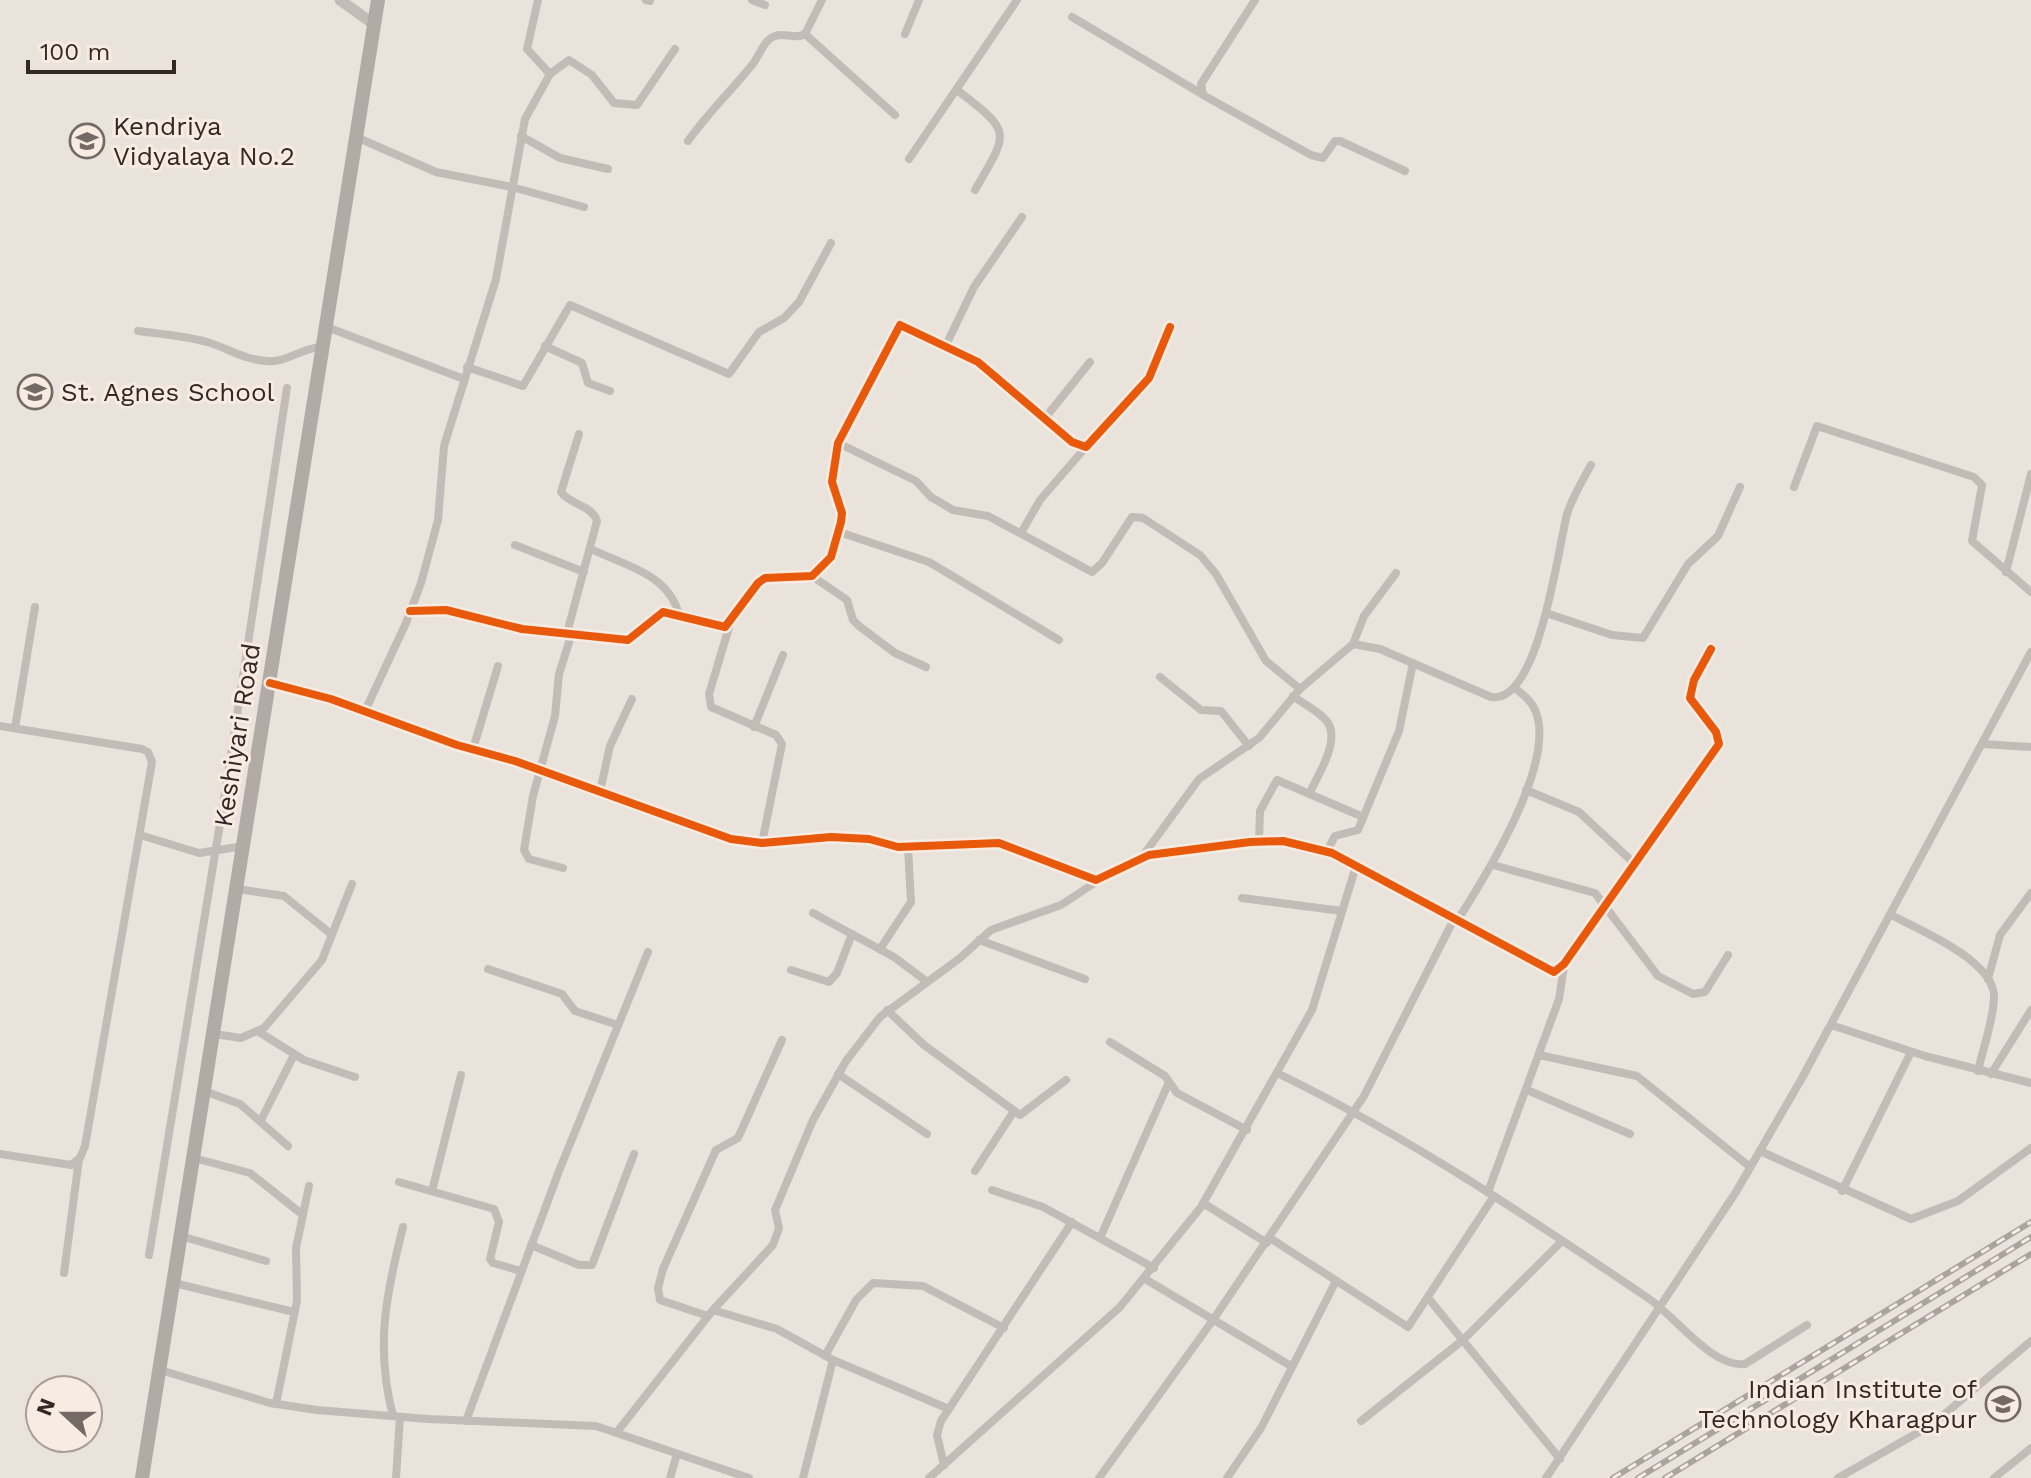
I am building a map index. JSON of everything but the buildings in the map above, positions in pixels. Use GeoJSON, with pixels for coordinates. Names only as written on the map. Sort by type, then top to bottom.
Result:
{"type":"FeatureCollection","features":[{"type":"Feature","properties":{"kind":"main road","name":"Keshiyari Road"},"geometry":{"type":"LineString","coordinates":[[142,1478],[378,0]]}},
{"type":"Feature","properties":{"kind":"street"},"geometry":{"type":"LineString","coordinates":[[340,0],[375,25]]}},
{"type":"Feature","properties":{"kind":"street"},"geometry":{"type":"LineString","coordinates":[[538,0],[527,49],[550,74]]}},
{"type":"Feature","properties":{"kind":"street"},"geometry":{"type":"LineString","coordinates":[[752,0],[765,5]]}},
{"type":"Feature","properties":{"kind":"street"},"geometry":{"type":"LineString","coordinates":[[805,34],[822,0]]}},
{"type":"Feature","properties":{"kind":"street"},"geometry":{"type":"LineString","coordinates":[[905,34],[919,0]]}},
{"type":"Feature","properties":{"kind":"street"},"geometry":{"type":"LineString","coordinates":[[909,159],[1017,0]]}},
{"type":"Feature","properties":{"kind":"street"},"geometry":{"type":"LineString","coordinates":[[1203,95],[1201,84],[1255,0]]}},
{"type":"Feature","properties":{"kind":"street"},"geometry":{"type":"LineString","coordinates":[[1072,17],[1311,155],[1323,158],[1335,141],[1340,141],[1405,171]]}},
{"type":"Feature","properties":{"kind":"street"},"geometry":{"type":"LineString","coordinates":[[688,141],[774,36],[805,34],[895,115]]}},
{"type":"Feature","properties":{"kind":"street"},"geometry":{"type":"LineString","coordinates":[[365,711],[410,611],[438,520],[444,446],[496,279],[521,136],[532,103],[550,74],[569,60],[592,75],[614,103],[637,105],[675,49]]}},
{"type":"Feature","properties":{"kind":"street"},"geometry":{"type":"LineString","coordinates":[[957,90],[997,124],[1002,134],[999,149],[975,190]]}},
{"type":"Feature","properties":{"kind":"street"},"geometry":{"type":"LineString","coordinates":[[521,136],[560,158],[608,169]]}},
{"type":"Feature","properties":{"kind":"street"},"geometry":{"type":"LineString","coordinates":[[356,137],[436,172],[512,187],[584,207]]}},
{"type":"Feature","properties":{"kind":"street"},"geometry":{"type":"LineString","coordinates":[[946,345],[974,287],[1022,217]]}},
{"type":"Feature","properties":{"kind":"street"},"geometry":{"type":"LineString","coordinates":[[467,367],[523,386],[570,305],[729,374],[759,332],[784,318],[799,302],[831,243]]}},
{"type":"Feature","properties":{"kind":"street"},"geometry":{"type":"LineString","coordinates":[[812,576],[831,557],[839,532],[842,513],[832,482],[838,443],[896,328],[906,325],[990,371],[1072,442],[1086,447]]}},
{"type":"Feature","properties":{"kind":"street"},"geometry":{"type":"LineString","coordinates":[[324,326],[464,379]]}},
{"type":"Feature","properties":{"kind":"street"},"geometry":{"type":"LineString","coordinates":[[1021,533],[1040,500],[1149,378],[1170,327]]}},
{"type":"Feature","properties":{"kind":"street"},"geometry":{"type":"LineString","coordinates":[[138,331],[207,342],[241,357],[267,361],[284,359],[305,348],[321,347]]}},
{"type":"Feature","properties":{"kind":"street"},"geometry":{"type":"LineString","coordinates":[[545,346],[582,363],[588,383],[610,391]]}},
{"type":"Feature","properties":{"kind":"street"},"geometry":{"type":"LineString","coordinates":[[1045,418],[1090,362]]}},
{"type":"Feature","properties":{"kind":"street"},"geometry":{"type":"LineString","coordinates":[[149,1255],[287,388]]}},
{"type":"Feature","properties":{"kind":"street"},"geometry":{"type":"LineString","coordinates":[[1794,487],[1817,426],[1974,477],[1982,485],[1972,541],[2031,592]]}},
{"type":"Feature","properties":{"kind":"street"},"geometry":{"type":"LineString","coordinates":[[563,868],[529,859],[524,850],[540,770],[555,716],[559,674],[591,549],[596,515],[568,500],[561,492],[579,434]]}},
{"type":"Feature","properties":{"kind":"street"},"geometry":{"type":"LineString","coordinates":[[838,443],[916,481],[931,497],[953,510],[988,516],[1092,572],[1102,563],[1128,522],[1137,515],[1200,555],[1216,574],[1266,661],[1300,689]]}},
{"type":"Feature","properties":{"kind":"street"},"geometry":{"type":"LineString","coordinates":[[1353,644],[1368,645],[1491,697],[1505,696],[1515,688],[1543,628],[1567,514],[1591,465]]}},
{"type":"Feature","properties":{"kind":"street"},"geometry":{"type":"LineString","coordinates":[[2006,572],[2031,474]]}},
{"type":"Feature","properties":{"kind":"street"},"geometry":{"type":"LineString","coordinates":[[1546,613],[1612,635],[1643,638],[1688,564],[1718,536],[1740,487]]}},
{"type":"Feature","properties":{"kind":"street"},"geometry":{"type":"LineString","coordinates":[[2021,515],[2031,516]]}},
{"type":"Feature","properties":{"kind":"street"},"geometry":{"type":"LineString","coordinates":[[839,532],[929,562],[1059,640]]}},
{"type":"Feature","properties":{"kind":"street"},"geometry":{"type":"LineString","coordinates":[[515,545],[584,572]]}},
{"type":"Feature","properties":{"kind":"street"},"geometry":{"type":"LineString","coordinates":[[591,549],[660,581],[673,595],[679,615]]}},
{"type":"Feature","properties":{"kind":"street"},"geometry":{"type":"LineString","coordinates":[[1141,857],[1188,791],[1215,767],[1249,746],[1300,689],[1353,644],[1364,616],[1396,573]]}},
{"type":"Feature","properties":{"kind":"street"},"geometry":{"type":"LineString","coordinates":[[762,843],[782,744],[776,735],[715,711],[709,701],[730,624],[752,590],[765,578],[812,576],[847,600],[853,620],[859,626],[895,653],[926,667]]}},
{"type":"Feature","properties":{"kind":"street"},"geometry":{"type":"LineString","coordinates":[[15,728],[35,607]]}},
{"type":"Feature","properties":{"kind":"street"},"geometry":{"type":"LineString","coordinates":[[410,611],[446,610],[522,629],[633,640],[657,614],[679,615],[719,627],[730,624]]}},
{"type":"Feature","properties":{"kind":"street"},"geometry":{"type":"LineString","coordinates":[[617,1432],[711,1313],[773,1245],[779,1228],[775,1210],[813,1120],[859,1041],[887,1010],[979,940],[1004,924],[1074,899],[1100,879],[1141,857],[1259,841],[1283,841],[1327,851],[1554,972],[1564,964],[1719,744],[1716,732],[1690,698],[1689,691],[1711,649]]}},
{"type":"Feature","properties":{"kind":"street"},"geometry":{"type":"LineString","coordinates":[[1546,1478],[1661,1307],[1760,1151],[1891,915],[2031,652]]}},
{"type":"Feature","properties":{"kind":"street"},"geometry":{"type":"LineString","coordinates":[[754,727],[783,655]]}},
{"type":"Feature","properties":{"kind":"street"},"geometry":{"type":"LineString","coordinates":[[1327,851],[1335,836],[1355,833],[1363,817],[1399,731],[1413,663]]}},
{"type":"Feature","properties":{"kind":"street"},"geometry":{"type":"LineString","coordinates":[[473,749],[498,666]]}},
{"type":"Feature","properties":{"kind":"street"},"geometry":{"type":"LineString","coordinates":[[1160,677],[1201,710],[1221,711],[1249,746]]}},
{"type":"Feature","properties":{"kind":"street"},"geometry":{"type":"LineString","coordinates":[[270,683],[365,711],[540,770],[731,839],[762,843],[831,837],[878,842],[894,847],[999,843],[1100,879]]}},
{"type":"Feature","properties":{"kind":"street"},"geometry":{"type":"LineString","coordinates":[[1099,1478],[1213,1320],[1354,1111],[1385,1058],[1455,920],[1493,865],[1526,790],[1537,751],[1536,715],[1529,701],[1515,688]]}},
{"type":"Feature","properties":{"kind":"street"},"geometry":{"type":"LineString","coordinates":[[1293,696],[1325,720],[1331,730],[1328,751],[1309,794]]}},
{"type":"Feature","properties":{"kind":"street"},"geometry":{"type":"LineString","coordinates":[[600,791],[610,746],[632,699]]}},
{"type":"Feature","properties":{"kind":"street"},"geometry":{"type":"LineString","coordinates":[[0,726],[148,752],[152,767],[86,1141],[80,1158],[64,1273]]}},
{"type":"Feature","properties":{"kind":"street"},"geometry":{"type":"LineString","coordinates":[[1982,744],[2031,747]]}},
{"type":"Feature","properties":{"kind":"street"},"geometry":{"type":"LineString","coordinates":[[1259,841],[1260,811],[1274,782],[1280,781],[1363,817]]}},
{"type":"Feature","properties":{"kind":"street"},"geometry":{"type":"LineString","coordinates":[[1526,790],[1579,812],[1635,864]]}},
{"type":"Feature","properties":{"kind":"street"},"geometry":{"type":"LineString","coordinates":[[140,835],[199,853],[244,846]]}},
{"type":"Feature","properties":{"kind":"street"},"geometry":{"type":"LineString","coordinates":[[880,949],[911,902],[908,847]]}},
{"type":"Feature","properties":{"kind":"street"},"geometry":{"type":"LineString","coordinates":[[1493,865],[1589,889],[1607,904],[1658,976],[1693,994],[1705,992],[1728,955]]}},
{"type":"Feature","properties":{"kind":"street"},"geometry":{"type":"LineString","coordinates":[[929,1478],[1120,1307],[1203,1203],[1279,1074],[1317,996],[1356,866]]}},
{"type":"Feature","properties":{"kind":"street"},"geometry":{"type":"LineString","coordinates":[[214,1034],[241,1038],[259,1032],[319,965],[352,884]]}},
{"type":"Feature","properties":{"kind":"street"},"geometry":{"type":"LineString","coordinates":[[237,889],[284,896],[331,934]]}},
{"type":"Feature","properties":{"kind":"street"},"geometry":{"type":"LineString","coordinates":[[1988,979],[2000,935],[2031,893]]}},
{"type":"Feature","properties":{"kind":"street"},"geometry":{"type":"LineString","coordinates":[[1242,898],[1342,911]]}},
{"type":"Feature","properties":{"kind":"street"},"geometry":{"type":"LineString","coordinates":[[813,913],[880,949],[926,981]]}},
{"type":"Feature","properties":{"kind":"street"},"geometry":{"type":"LineString","coordinates":[[1891,915],[1954,949],[1975,963],[1988,979],[1994,1000],[1978,1071]]}},
{"type":"Feature","properties":{"kind":"street"},"geometry":{"type":"LineString","coordinates":[[791,970],[829,982],[837,973],[852,934]]}},
{"type":"Feature","properties":{"kind":"street"},"geometry":{"type":"LineString","coordinates":[[979,940],[1085,979]]}},
{"type":"Feature","properties":{"kind":"street"},"geometry":{"type":"LineString","coordinates":[[466,1421],[531,1245],[648,952]]}},
{"type":"Feature","properties":{"kind":"street"},"geometry":{"type":"LineString","coordinates":[[1203,1203],[1408,1327],[1429,1299],[1491,1194],[1561,991],[1564,964]]}},
{"type":"Feature","properties":{"kind":"street"},"geometry":{"type":"LineString","coordinates":[[488,969],[562,994],[575,1011],[618,1025]]}},
{"type":"Feature","properties":{"kind":"street"},"geometry":{"type":"LineString","coordinates":[[887,1010],[924,1045],[1014,1111],[1024,1115],[1066,1080]]}},
{"type":"Feature","properties":{"kind":"street"},"geometry":{"type":"LineString","coordinates":[[1991,1074],[2031,1010]]}},
{"type":"Feature","properties":{"kind":"street"},"geometry":{"type":"LineString","coordinates":[[1831,1025],[1911,1052],[2031,1083]]}},
{"type":"Feature","properties":{"kind":"street"},"geometry":{"type":"LineString","coordinates":[[259,1032],[294,1055],[355,1077]]}},
{"type":"Feature","properties":{"kind":"street"},"geometry":{"type":"LineString","coordinates":[[782,1040],[738,1138],[716,1150],[663,1269],[658,1288],[660,1300],[777,1329],[829,1358],[949,1409]]}},
{"type":"Feature","properties":{"kind":"street"},"geometry":{"type":"LineString","coordinates":[[1110,1042],[1169,1082],[1177,1093],[1247,1130]]}},
{"type":"Feature","properties":{"kind":"street"},"geometry":{"type":"LineString","coordinates":[[1842,1191],[1911,1052]]}},
{"type":"Feature","properties":{"kind":"street"},"geometry":{"type":"LineString","coordinates":[[261,1120],[294,1055]]}},
{"type":"Feature","properties":{"kind":"street"},"geometry":{"type":"LineString","coordinates":[[1539,1055],[1637,1076],[1750,1167]]}},
{"type":"Feature","properties":{"kind":"street"},"geometry":{"type":"LineString","coordinates":[[838,1074],[927,1134]]}},
{"type":"Feature","properties":{"kind":"street"},"geometry":{"type":"LineString","coordinates":[[1279,1074],[1354,1111],[1491,1194],[1661,1307],[1712,1354],[1738,1365],[1807,1325]]}},
{"type":"Feature","properties":{"kind":"street"},"geometry":{"type":"LineString","coordinates":[[432,1191],[461,1075]]}},
{"type":"Feature","properties":{"kind":"street"},"geometry":{"type":"LineString","coordinates":[[1100,1238],[1169,1082]]}},
{"type":"Feature","properties":{"kind":"street"},"geometry":{"type":"LineString","coordinates":[[1527,1090],[1630,1134]]}},
{"type":"Feature","properties":{"kind":"street"},"geometry":{"type":"LineString","coordinates":[[204,1091],[240,1104],[288,1146]]}},
{"type":"Feature","properties":{"kind":"street"},"geometry":{"type":"LineString","coordinates":[[975,1171],[1014,1111]]}},
{"type":"Feature","properties":{"kind":"street"},"geometry":{"type":"LineString","coordinates":[[1760,1151],[1842,1191],[1911,1219],[1958,1201],[2031,1148]]}},
{"type":"Feature","properties":{"kind":"street"},"geometry":{"type":"LineString","coordinates":[[0,1154],[65,1165],[80,1158]]}},
{"type":"Feature","properties":{"kind":"street"},"geometry":{"type":"LineString","coordinates":[[531,1245],[579,1265],[592,1265],[634,1154]]}},
{"type":"Feature","properties":{"kind":"street"},"geometry":{"type":"LineString","coordinates":[[194,1158],[250,1173],[303,1215]]}},
{"type":"Feature","properties":{"kind":"street"},"geometry":{"type":"LineString","coordinates":[[399,1182],[494,1209],[499,1222],[490,1259],[493,1263],[521,1271]]}},
{"type":"Feature","properties":{"kind":"street"},"geometry":{"type":"LineString","coordinates":[[276,1404],[294,1312],[296,1248],[309,1186]]}},
{"type":"Feature","properties":{"kind":"street"},"geometry":{"type":"LineString","coordinates":[[992,1190],[1035,1204],[1154,1268]]}},
{"type":"Feature","properties":{"kind":"street"},"geometry":{"type":"LineString","coordinates":[[945,1478],[937,1435],[949,1409],[1072,1222]]}},
{"type":"Feature","properties":{"kind":"street"},"geometry":{"type":"LineString","coordinates":[[396,1478],[396,1417],[387,1393],[383,1315],[403,1227]]}},
{"type":"Feature","properties":{"kind":"street"},"geometry":{"type":"LineString","coordinates":[[181,1236],[266,1261]]}},
{"type":"Feature","properties":{"kind":"street"},"geometry":{"type":"LineString","coordinates":[[1361,1421],[1463,1340],[1562,1241]]}},
{"type":"Feature","properties":{"kind":"street"},"geometry":{"type":"LineString","coordinates":[[1145,1279],[1291,1366]]}},
{"type":"Feature","properties":{"kind":"street"},"geometry":{"type":"LineString","coordinates":[[1227,1478],[1261,1428],[1336,1281]]}},
{"type":"Feature","properties":{"kind":"street"},"geometry":{"type":"LineString","coordinates":[[174,1283],[294,1312]]}},
{"type":"Feature","properties":{"kind":"street"},"geometry":{"type":"LineString","coordinates":[[803,1478],[829,1358],[856,1300],[873,1283],[923,1286],[1004,1328]]}},
{"type":"Feature","properties":{"kind":"street"},"geometry":{"type":"LineString","coordinates":[[1429,1299],[1560,1459]]}},
{"type":"Feature","properties":{"kind":"street"},"geometry":{"type":"LineString","coordinates":[[1838,1478],[1933,1424],[2031,1341]]}},
{"type":"Feature","properties":{"kind":"street"},"geometry":{"type":"LineString","coordinates":[[160,1370],[276,1404],[396,1417],[571,1424],[617,1432],[749,1478]]}},
{"type":"Feature","properties":{"kind":"street"},"geometry":{"type":"LineString","coordinates":[[1994,1478],[2031,1448]]}},
{"type":"Feature","properties":{"kind":"street"},"geometry":{"type":"LineString","coordinates":[[670,1478],[677,1454]]}},
{"type":"Feature","properties":{"kind":"railway"},"geometry":{"type":"LineString","coordinates":[[1613,1478],[2031,1222]]}},
{"type":"Feature","properties":{"kind":"railway"},"geometry":{"type":"LineString","coordinates":[[1638,1478],[2031,1237]]}},
{"type":"Feature","properties":{"kind":"railway"},"geometry":{"type":"LineString","coordinates":[[1665,1478],[2031,1254]]}},
{"type":"Feature","properties":{"kind":"cycle path"},"geometry":{"type":"LineString","coordinates":[[410,611],[446,610],[522,629],[628,640],[663,612],[725,627],[765,578],[812,576],[831,557],[842,513],[832,482],[838,443],[900,325],[978,362],[1072,442],[1086,447],[1149,378],[1170,327]]}},
{"type":"Feature","properties":{"kind":"cycle path"},"geometry":{"type":"LineString","coordinates":[[270,683],[331,699],[457,745],[515,761],[731,839],[762,843],[831,837],[869,839],[898,847],[999,843],[1096,880],[1149,855],[1250,842],[1283,841],[1332,853],[1554,972],[1564,964],[1719,744],[1716,732],[1690,698],[1694,680],[1711,649]]}},
{"type":"Feature","properties":{"kind":"place","name":"Kendriya Vidyalaya No.2"},"geometry":{"type":"Point","coordinates":[87,141]}},
{"type":"Feature","properties":{"kind":"place","name":"St. Agnes School"},"geometry":{"type":"Point","coordinates":[35,392]}},
{"type":"Feature","properties":{"kind":"place","name":"Indian Institute of Technology Kharagpur"},"geometry":{"type":"Point","coordinates":[2003,1404]}}]}
